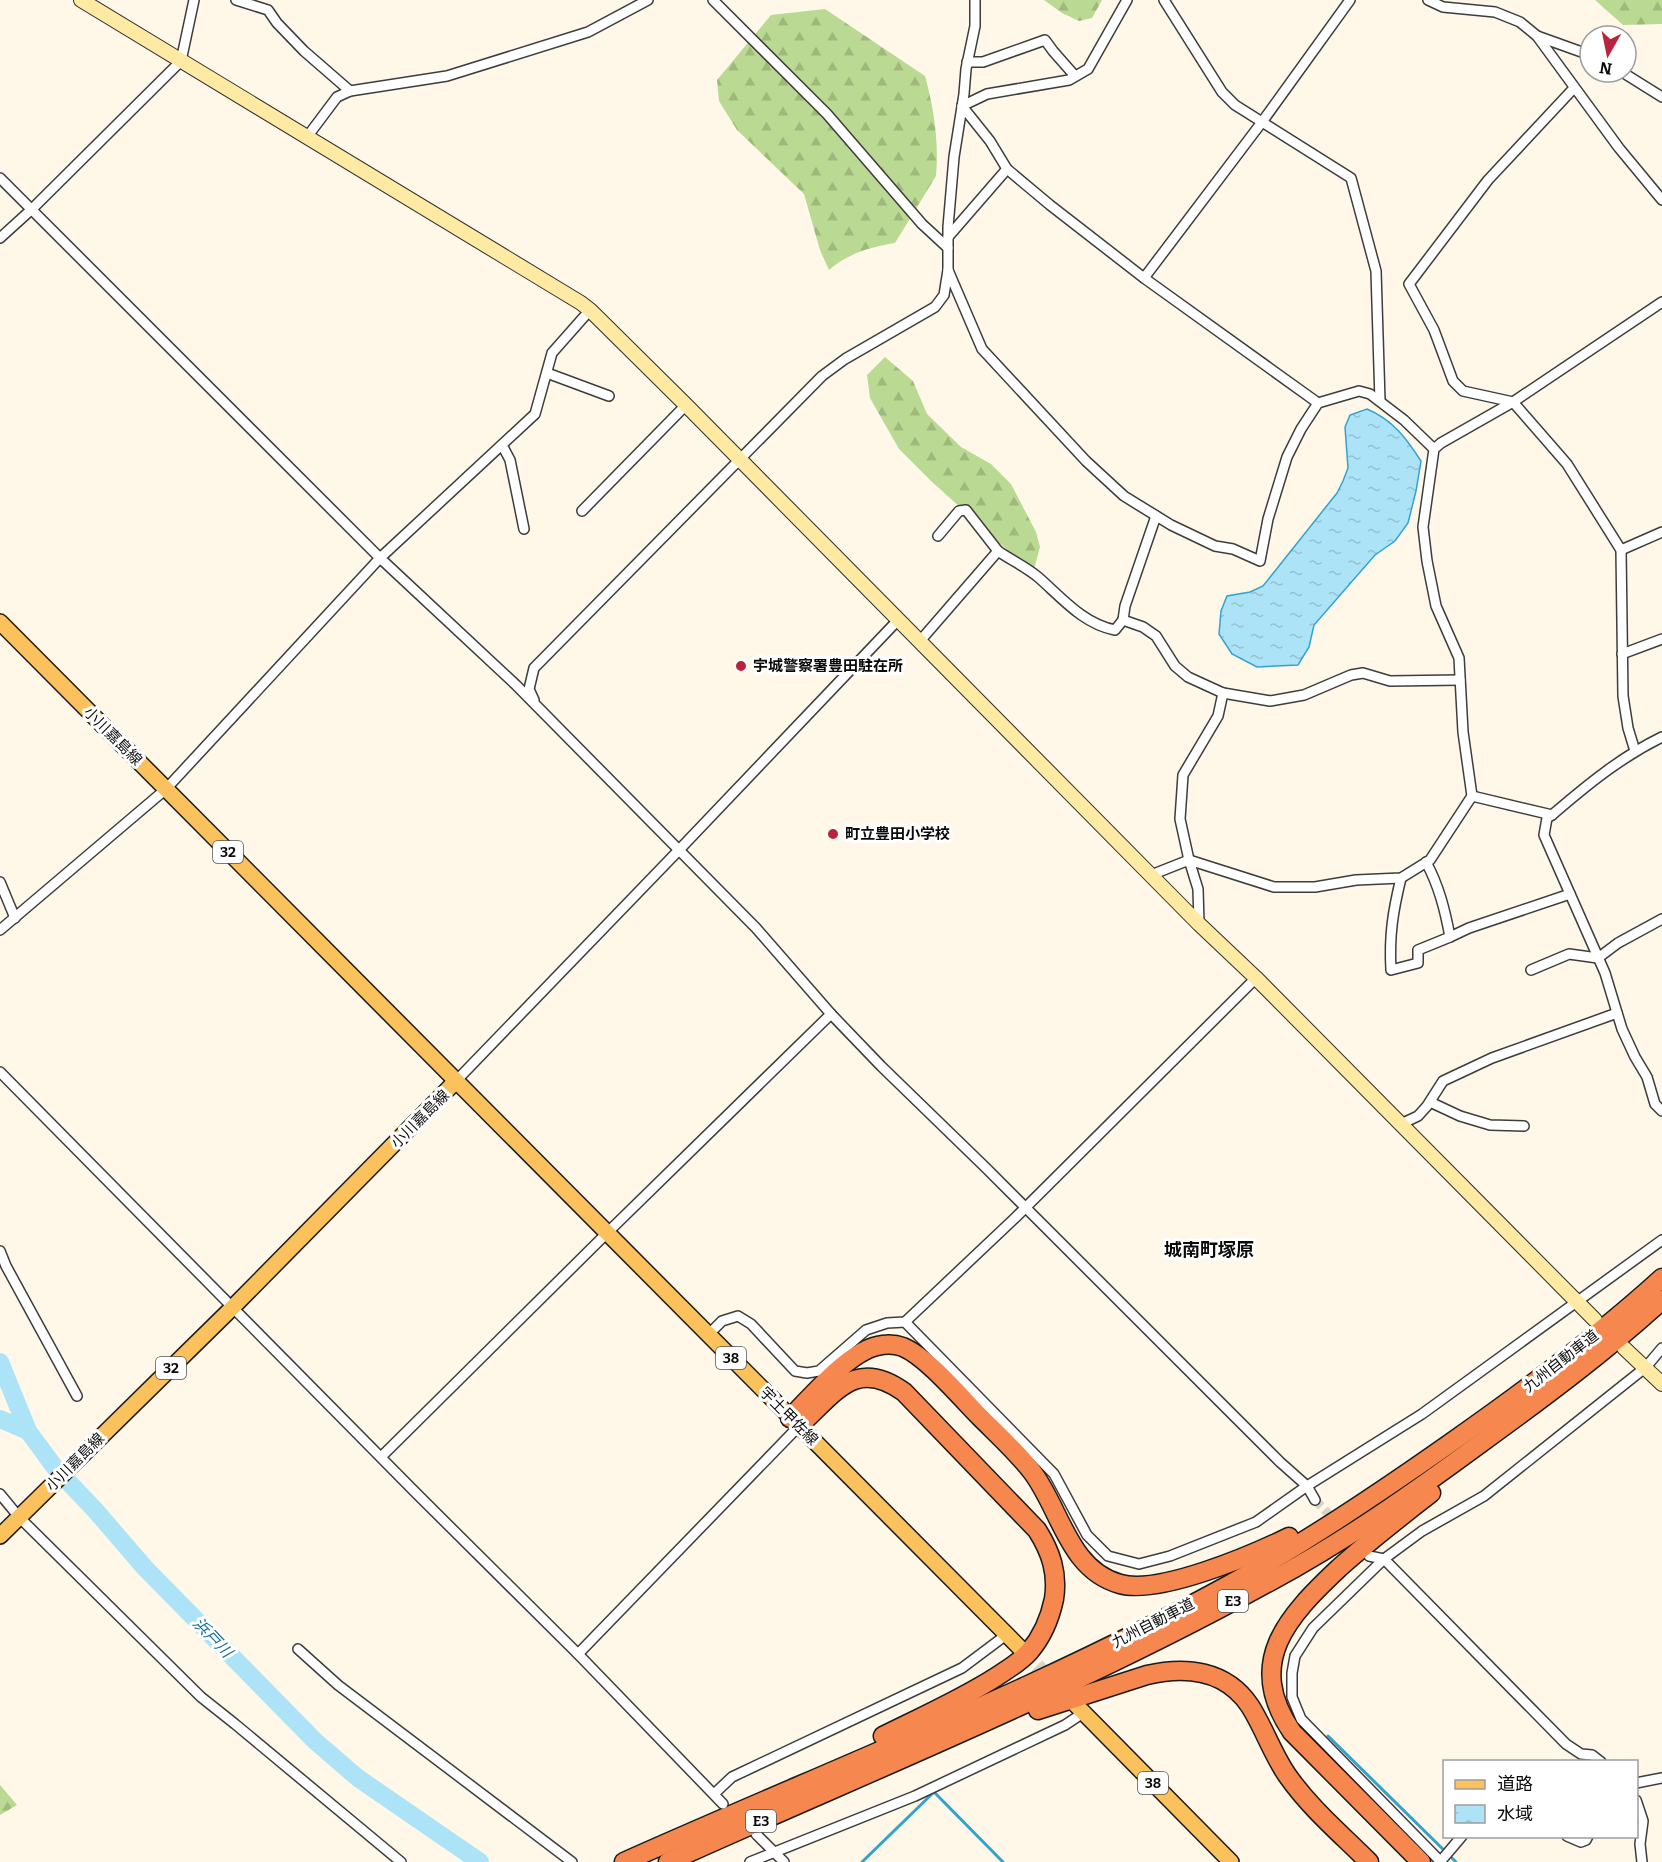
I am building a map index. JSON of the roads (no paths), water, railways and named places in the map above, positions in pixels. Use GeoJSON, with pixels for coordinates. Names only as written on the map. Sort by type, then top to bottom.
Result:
{"type":"FeatureCollection","features":[{"type":"Feature","properties":{"kind":"highway","name":"九州自動車道"},"geometry":{"type":"LineString","coordinates":[[668,1862],[715,1822],[1066,1667],[1253,1571],[1343,1516],[1498,1410],[1639,1300],[1662,1278]]}},
{"type":"Feature","properties":{"kind":"highway","name":"九州自動車道"},"geometry":{"type":"LineString","coordinates":[[624,1862],[696,1840],[824,1794],[1097,1671],[1271,1581],[1357,1530],[1615,1348],[1662,1300]]}},
{"type":"Feature","properties":{"kind":"highway"},"geometry":{"type":"LineString","coordinates":[[794,1422],[848,1362],[861,1352],[888,1344],[903,1347],[927,1363],[1022,1459],[1042,1487],[1070,1541],[1085,1563],[1095,1572],[1121,1585],[1137,1586],[1170,1582],[1241,1558],[1274,1544],[1339,1509],[1421,1455],[1498,1410]]}},
{"type":"Feature","properties":{"kind":"highway"},"geometry":{"type":"LineString","coordinates":[[1421,1862],[1301,1741],[1284,1720],[1272,1691],[1273,1660],[1277,1644],[1285,1628],[1313,1592],[1368,1541],[1609,1355],[1615,1348]]}},
{"type":"Feature","properties":{"kind":"highway"},"geometry":{"type":"LineString","coordinates":[[715,1822],[715,1818],[972,1692],[1016,1665],[1029,1652],[1046,1626],[1052,1610],[1055,1576],[1052,1560],[1037,1530],[904,1392],[892,1383],[878,1378],[852,1380],[794,1422]]}},
{"type":"Feature","properties":{"kind":"highway"},"geometry":{"type":"LineString","coordinates":[[824,1794],[872,1779],[1051,1705],[1155,1673],[1180,1670],[1199,1671],[1215,1676],[1240,1694],[1258,1720],[1269,1745],[1286,1773],[1306,1800],[1369,1862]]}},
{"type":"Feature","properties":{"kind":"main road","name":"小川嘉島線"},"geometry":{"type":"LineString","coordinates":[[0,622],[456,1081],[233,1307],[0,1536]]}},
{"type":"Feature","properties":{"kind":"main road","name":"宇土甲佐線"},"geometry":{"type":"LineString","coordinates":[[456,1081],[1021,1650]]}},
{"type":"Feature","properties":{"kind":"main road","name":"38"},"geometry":{"type":"LineString","coordinates":[[1079,1709],[1231,1862]]}},
{"type":"Feature","properties":{"kind":"street"},"geometry":{"type":"LineString","coordinates":[[81,0],[571,296],[590,310],[1595,1320]]}},
{"type":"Feature","properties":{"kind":"street"},"geometry":{"type":"LineString","coordinates":[[0,238],[32,210],[181,61],[194,0]]}},
{"type":"Feature","properties":{"kind":"street"},"geometry":{"type":"LineString","coordinates":[[236,0],[268,10],[277,23],[304,51],[350,91]]}},
{"type":"Feature","properties":{"kind":"street"},"geometry":{"type":"LineString","coordinates":[[307,137],[337,97],[350,91],[447,76],[588,32],[648,0]]}},
{"type":"Feature","properties":{"kind":"street"},"geometry":{"type":"LineString","coordinates":[[713,0],[827,114],[922,224],[948,248]]}},
{"type":"Feature","properties":{"kind":"street"},"geometry":{"type":"LineString","coordinates":[[536,706],[529,689],[534,668],[822,376],[845,359],[935,307],[944,295],[948,270],[954,157],[967,62],[975,26],[975,0]]}},
{"type":"Feature","properties":{"kind":"street"},"geometry":{"type":"LineString","coordinates":[[962,106],[987,94],[1069,80],[1088,69],[1127,0]]}},
{"type":"Feature","properties":{"kind":"street"},"geometry":{"type":"LineString","coordinates":[[1164,0],[1222,92],[1235,105],[1351,178],[1376,271],[1380,401]]}},
{"type":"Feature","properties":{"kind":"street"},"geometry":{"type":"LineString","coordinates":[[1144,278],[1262,122],[1350,0]]}},
{"type":"Feature","properties":{"kind":"street"},"geometry":{"type":"LineString","coordinates":[[1428,0],[1443,7],[1495,12],[1520,22],[1537,36],[1619,148],[1662,200]]}},
{"type":"Feature","properties":{"kind":"street"},"geometry":{"type":"LineString","coordinates":[[1537,36],[1578,51]]}},
{"type":"Feature","properties":{"kind":"street"},"geometry":{"type":"LineString","coordinates":[[967,62],[983,62],[1045,40],[1075,76]]}},
{"type":"Feature","properties":{"kind":"street"},"geometry":{"type":"LineString","coordinates":[[1638,82],[1662,97]]}},
{"type":"Feature","properties":{"kind":"street"},"geometry":{"type":"LineString","coordinates":[[1574,88],[1488,180],[1409,284],[1434,330],[1453,381],[1463,391],[1513,402],[1567,464],[1621,550],[1623,696],[1628,728],[1635,751]]}},
{"type":"Feature","properties":{"kind":"street"},"geometry":{"type":"LineString","coordinates":[[962,106],[990,141],[1007,169],[1050,205],[1144,278],[1318,403]]}},
{"type":"Feature","properties":{"kind":"street"},"geometry":{"type":"LineString","coordinates":[[948,237],[1007,169]]}},
{"type":"Feature","properties":{"kind":"street"},"geometry":{"type":"LineString","coordinates":[[0,178],[380,558],[516,685],[756,928],[831,1014],[881,1066],[1280,1462],[1307,1486],[1315,1500]]}},
{"type":"Feature","properties":{"kind":"street"},"geometry":{"type":"LineString","coordinates":[[948,270],[982,349],[1086,461],[1124,496],[1156,516],[1215,546],[1233,549],[1260,561],[1268,519],[1287,457],[1318,403],[1359,390],[1370,394],[1404,420],[1434,449]]}},
{"type":"Feature","properties":{"kind":"street"},"geometry":{"type":"LineString","coordinates":[[1151,875],[1189,860],[1274,887],[1315,887],[1356,880],[1401,878],[1430,860],[1472,796],[1463,732],[1459,658],[1436,606],[1427,561],[1424,527],[1434,449],[1513,402],[1662,302]]}},
{"type":"Feature","properties":{"kind":"street"},"geometry":{"type":"LineString","coordinates":[[0,930],[166,789],[380,558],[535,414],[552,353],[590,310]]}},
{"type":"Feature","properties":{"kind":"street"},"geometry":{"type":"LineString","coordinates":[[547,373],[609,396]]}},
{"type":"Feature","properties":{"kind":"street"},"geometry":{"type":"LineString","coordinates":[[582,511],[686,405]]}},
{"type":"Feature","properties":{"kind":"street"},"geometry":{"type":"LineString","coordinates":[[502,445],[510,460],[524,529]]}},
{"type":"Feature","properties":{"kind":"street"},"geometry":{"type":"LineString","coordinates":[[938,536],[959,511],[966,510],[998,551],[1037,576],[1074,610],[1101,627],[1114,630],[1123,620],[1125,606],[1156,516]]}},
{"type":"Feature","properties":{"kind":"street"},"geometry":{"type":"LineString","coordinates":[[1621,550],[1662,531]]}},
{"type":"Feature","properties":{"kind":"street"},"geometry":{"type":"LineString","coordinates":[[920,641],[998,551]]}},
{"type":"Feature","properties":{"kind":"street"},"geometry":{"type":"LineString","coordinates":[[456,1081],[899,619]]}},
{"type":"Feature","properties":{"kind":"street"},"geometry":{"type":"LineString","coordinates":[[1123,620],[1143,627],[1156,636],[1174,666],[1188,677],[1222,693],[1270,701],[1304,695],[1351,675],[1363,673],[1390,681],[1460,680]]}},
{"type":"Feature","properties":{"kind":"street"},"geometry":{"type":"LineString","coordinates":[[1622,654],[1662,639]]}},
{"type":"Feature","properties":{"kind":"street"},"geometry":{"type":"LineString","coordinates":[[1199,924],[1198,889],[1180,819],[1183,776],[1218,716],[1222,693]]}},
{"type":"Feature","properties":{"kind":"street"},"geometry":{"type":"LineString","coordinates":[[1662,736],[1594,779],[1547,818],[1544,835],[1605,973],[1617,1013],[1635,1057],[1647,1077],[1655,1104],[1662,1111]]}},
{"type":"Feature","properties":{"kind":"street"},"geometry":{"type":"LineString","coordinates":[[1472,796],[1552,815]]}},
{"type":"Feature","properties":{"kind":"street"},"geometry":{"type":"LineString","coordinates":[[1426,862],[1444,902],[1450,937]]}},
{"type":"Feature","properties":{"kind":"street"},"geometry":{"type":"LineString","coordinates":[[1401,878],[1392,913],[1391,970],[1418,963],[1418,950],[1469,928],[1570,894]]}},
{"type":"Feature","properties":{"kind":"street"},"geometry":{"type":"LineString","coordinates":[[0,882],[15,918]]}},
{"type":"Feature","properties":{"kind":"street"},"geometry":{"type":"LineString","coordinates":[[1531,970],[1569,954],[1598,957],[1618,943],[1662,919]]}},
{"type":"Feature","properties":{"kind":"street"},"geometry":{"type":"LineString","coordinates":[[708,1335],[722,1321],[738,1316],[751,1324],[795,1371],[807,1373],[819,1371],[866,1330],[887,1323],[905,1322],[1026,1208],[1256,978]]}},
{"type":"Feature","properties":{"kind":"street"},"geometry":{"type":"LineString","coordinates":[[1401,1124],[1419,1116],[1443,1081],[1492,1058],[1617,1013]]}},
{"type":"Feature","properties":{"kind":"street"},"geometry":{"type":"LineString","coordinates":[[381,1457],[831,1014]]}},
{"type":"Feature","properties":{"kind":"street"},"geometry":{"type":"LineString","coordinates":[[0,1072],[578,1654],[723,1804]]}},
{"type":"Feature","properties":{"kind":"street"},"geometry":{"type":"LineString","coordinates":[[1430,1102],[1460,1116],[1490,1125],[1524,1126]]}},
{"type":"Feature","properties":{"kind":"street"},"geometry":{"type":"LineString","coordinates":[[905,1322],[1053,1474],[1087,1535],[1108,1556],[1139,1564],[1170,1556],[1256,1522],[1307,1486],[1422,1414],[1662,1240]]}},
{"type":"Feature","properties":{"kind":"street"},"geometry":{"type":"LineString","coordinates":[[0,1251],[77,1396]]}},
{"type":"Feature","properties":{"kind":"street"},"geometry":{"type":"LineString","coordinates":[[1615,1348],[1646,1367],[1662,1384]]}},
{"type":"Feature","properties":{"kind":"street"},"geometry":{"type":"LineString","coordinates":[[1460,1838],[1441,1862],[1301,1719],[1292,1697],[1295,1656],[1313,1628],[1384,1559],[1422,1531],[1484,1496],[1646,1367],[1662,1348]]}},
{"type":"Feature","properties":{"kind":"street"},"geometry":{"type":"LineString","coordinates":[[578,1654],[794,1422]]}},
{"type":"Feature","properties":{"kind":"street"},"geometry":{"type":"LineString","coordinates":[[0,1494],[19,1517],[201,1697],[401,1862]]}},
{"type":"Feature","properties":{"kind":"street"},"geometry":{"type":"LineString","coordinates":[[1369,1556],[1384,1559],[1566,1744],[1581,1754],[1592,1755],[1600,1760]]}},
{"type":"Feature","properties":{"kind":"street"},"geometry":{"type":"LineString","coordinates":[[714,1794],[732,1777],[962,1668],[1006,1635]]}},
{"type":"Feature","properties":{"kind":"street"},"geometry":{"type":"LineString","coordinates":[[298,1649],[338,1685],[424,1752],[573,1862]]}},
{"type":"Feature","properties":{"kind":"street"},"geometry":{"type":"LineString","coordinates":[[750,1862],[915,1796],[1065,1725],[1079,1709]]}},
{"type":"Feature","properties":{"kind":"street"},"geometry":{"type":"LineString","coordinates":[[1638,1783],[1662,1778]]}},
{"type":"Feature","properties":{"kind":"street"},"geometry":{"type":"LineString","coordinates":[[1638,1806],[1643,1821],[1640,1844],[1642,1862]]}},
{"type":"Feature","properties":{"kind":"street"},"geometry":{"type":"LineString","coordinates":[[756,1834],[784,1862]]}},
{"type":"Feature","properties":{"kind":"street"},"geometry":{"type":"LineString","coordinates":[[1572,1838],[1581,1842],[1587,1838]]}},
{"type":"Feature","properties":{"kind":"water"},"geometry":{"type":"Polygon","coordinates":[[[1367,409],[1398,430],[1421,461],[1408,523],[1395,541],[1375,555],[1314,625],[1309,647],[1298,665],[1257,667],[1232,654],[1219,634],[1221,611],[1227,596],[1250,592],[1263,586],[1337,493],[1348,468],[1345,427],[1350,415],[1367,409]]]}},
{"type":"Feature","properties":{"kind":"waterway","name":"浜戸川"},"geometry":{"type":"LineString","coordinates":[[0,1362],[28,1431],[56,1469],[145,1568],[315,1741],[358,1778],[480,1862]]}},
{"type":"Feature","properties":{"kind":"waterway"},"geometry":{"type":"LineString","coordinates":[[0,1419],[28,1431]]}},
{"type":"Feature","properties":{"kind":"waterway"},"geometry":{"type":"LineString","coordinates":[[1328,1736],[1456,1862]]}},
{"type":"Feature","properties":{"kind":"waterway"},"geometry":{"type":"LineString","coordinates":[[862,1862],[934,1792],[1003,1862]]}},
{"type":"Feature","properties":{"kind":"tunnel"},"geometry":{"type":"LineString","coordinates":[[1315,1500],[1351,1537]]}},
{"type":"Feature","properties":{"kind":"tunnel"},"geometry":{"type":"LineString","coordinates":[[1021,1649],[1054,1684]]}},
{"type":"Feature","properties":{"kind":"place","name":"宇城警察署豊田駐在所"},"geometry":{"type":"Point","coordinates":[741,666]}},
{"type":"Feature","properties":{"kind":"place","name":"町立豊田小学校"},"geometry":{"type":"Point","coordinates":[833,834]}},
{"type":"Feature","properties":{"kind":"district","name":"城南町塚原"},"geometry":{"type":"Point","coordinates":[1209,1250]}}]}
